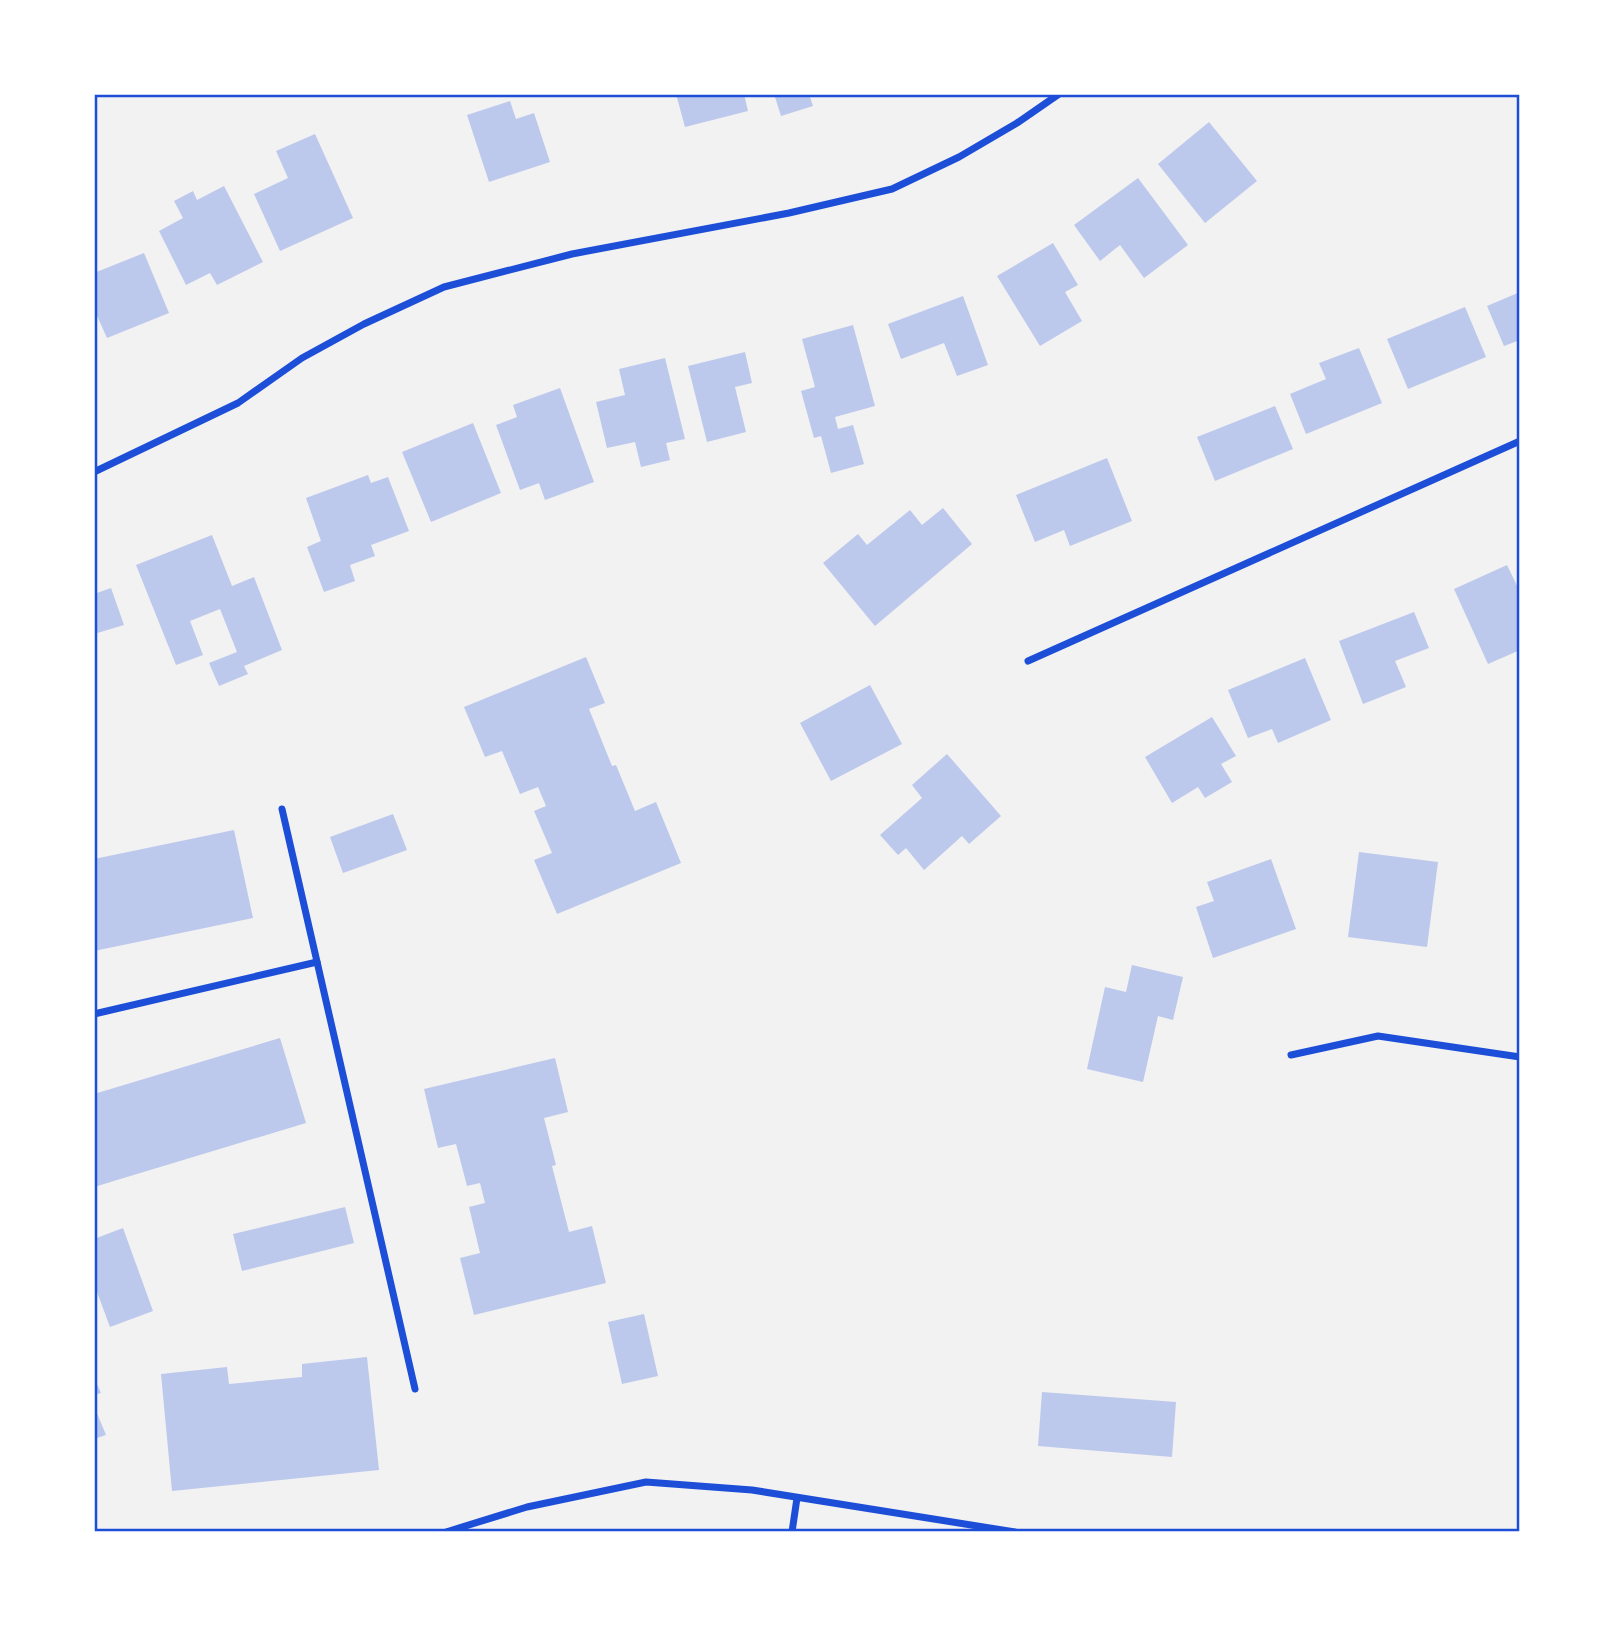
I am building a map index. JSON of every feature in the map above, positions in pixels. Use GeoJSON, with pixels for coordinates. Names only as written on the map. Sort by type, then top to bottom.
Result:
{"type":"FeatureCollection","features":[{"type":"Feature","properties":{"kind":"street"},"geometry":{"type":"LineString","coordinates":[[94,472],[238,403],[302,358],[364,324],[444,287],[572,254],[789,213],[892,188],[959,156],[1017,123],[1059,94]]}},
{"type":"Feature","properties":{"kind":"street"},"geometry":{"type":"LineString","coordinates":[[1028,661],[1520,441]]}},
{"type":"Feature","properties":{"kind":"street"},"geometry":{"type":"LineString","coordinates":[[282,808],[415,1389]]}},
{"type":"Feature","properties":{"kind":"street"},"geometry":{"type":"LineString","coordinates":[[94,1014],[317,962]]}},
{"type":"Feature","properties":{"kind":"street"},"geometry":{"type":"LineString","coordinates":[[1291,1055],[1378,1036],[1520,1057]]}},
{"type":"Feature","properties":{"kind":"street"},"geometry":{"type":"LineString","coordinates":[[446,1531],[527,1507],[646,1482],[752,1490],[1015,1531]]}},
{"type":"Feature","properties":{"kind":"street"},"geometry":{"type":"LineString","coordinates":[[792,1531],[797,1498]]}},
{"type":"Feature","properties":{"kind":"building"},"geometry":{"type":"Polygon","coordinates":[[[676,94],[744,94],[748,111],[685,127],[676,94]]]}},
{"type":"Feature","properties":{"kind":"building"},"geometry":{"type":"Polygon","coordinates":[[[774,94],[809,94],[813,106],[781,116],[774,94]]]}},
{"type":"Feature","properties":{"kind":"building"},"geometry":{"type":"Polygon","coordinates":[[[510,101],[516,119],[534,113],[550,162],[489,182],[467,115],[510,101]]]}},
{"type":"Feature","properties":{"kind":"building"},"geometry":{"type":"Polygon","coordinates":[[[1209,122],[1257,181],[1205,223],[1158,164],[1209,122]]]}},
{"type":"Feature","properties":{"kind":"building"},"geometry":{"type":"Polygon","coordinates":[[[315,134],[353,218],[280,251],[254,194],[288,178],[276,151],[315,134]]]}},
{"type":"Feature","properties":{"kind":"building"},"geometry":{"type":"Polygon","coordinates":[[[1138,178],[1188,245],[1144,278],[1120,245],[1100,261],[1074,225],[1138,178]]]}},
{"type":"Feature","properties":{"kind":"building"},"geometry":{"type":"Polygon","coordinates":[[[224,186],[263,262],[217,285],[210,273],[186,285],[159,231],[183,218],[174,201],[193,191],[197,200],[224,186]]]}},
{"type":"Feature","properties":{"kind":"building"},"geometry":{"type":"Polygon","coordinates":[[[1053,243],[1078,285],[1065,292],[1082,321],[1040,346],[997,276],[1053,243]]]}},
{"type":"Feature","properties":{"kind":"building"},"geometry":{"type":"Polygon","coordinates":[[[144,253],[169,313],[107,338],[94,309],[94,273],[144,253]]]}},
{"type":"Feature","properties":{"kind":"building"},"geometry":{"type":"Polygon","coordinates":[[[1520,292],[1520,340],[1504,346],[1487,306],[1520,292]]]}},
{"type":"Feature","properties":{"kind":"building"},"geometry":{"type":"Polygon","coordinates":[[[963,296],[988,365],[957,376],[944,343],[901,359],[888,324],[963,296]]]}},
{"type":"Feature","properties":{"kind":"building"},"geometry":{"type":"Polygon","coordinates":[[[1465,307],[1486,357],[1408,389],[1387,339],[1465,307]]]}},
{"type":"Feature","properties":{"kind":"building"},"geometry":{"type":"Polygon","coordinates":[[[853,325],[875,406],[835,417],[838,429],[853,425],[864,464],[831,473],[821,436],[814,438],[801,391],[815,387],[802,339],[853,325]]]}},
{"type":"Feature","properties":{"kind":"building"},"geometry":{"type":"Polygon","coordinates":[[[1359,348],[1382,403],[1306,434],[1290,394],[1326,379],[1319,363],[1359,348]]]}},
{"type":"Feature","properties":{"kind":"building"},"geometry":{"type":"Polygon","coordinates":[[[745,352],[752,383],[735,387],[746,432],[707,442],[688,366],[745,352]]]}},
{"type":"Feature","properties":{"kind":"building"},"geometry":{"type":"Polygon","coordinates":[[[665,358],[685,439],[666,443],[670,460],[641,467],[635,442],[607,448],[596,402],[625,395],[619,369],[665,358]]]}},
{"type":"Feature","properties":{"kind":"building"},"geometry":{"type":"Polygon","coordinates":[[[560,388],[594,482],[545,500],[539,483],[520,490],[496,425],[517,417],[513,405],[560,388]]]}},
{"type":"Feature","properties":{"kind":"building"},"geometry":{"type":"Polygon","coordinates":[[[1275,406],[1293,449],[1215,481],[1197,437],[1275,406]]]}},
{"type":"Feature","properties":{"kind":"building"},"geometry":{"type":"Polygon","coordinates":[[[473,423],[501,493],[431,522],[402,452],[473,423]]]}},
{"type":"Feature","properties":{"kind":"building"},"geometry":{"type":"Polygon","coordinates":[[[1107,458],[1132,521],[1070,546],[1064,530],[1035,542],[1016,495],[1107,458]]]}},
{"type":"Feature","properties":{"kind":"building"},"geometry":{"type":"Polygon","coordinates":[[[368,475],[371,483],[388,477],[409,531],[371,545],[375,556],[350,565],[355,581],[324,592],[307,547],[321,541],[306,498],[368,475]]]}},
{"type":"Feature","properties":{"kind":"building"},"geometry":{"type":"Polygon","coordinates":[[[943,508],[972,544],[875,626],[823,563],[858,534],[867,545],[910,510],[922,525],[943,508]]]}},
{"type":"Feature","properties":{"kind":"building"},"geometry":{"type":"Polygon","coordinates":[[[212,535],[232,586],[254,577],[282,650],[244,666],[248,674],[219,686],[209,663],[237,652],[220,609],[190,621],[203,655],[176,665],[136,565],[212,535]]]}},
{"type":"Feature","properties":{"kind":"building"},"geometry":{"type":"Polygon","coordinates":[[[1507,565],[1520,592],[1520,650],[1488,664],[1454,589],[1507,565]]]}},
{"type":"Feature","properties":{"kind":"building"},"geometry":{"type":"Polygon","coordinates":[[[111,588],[124,625],[94,634],[94,594],[111,588]]]}},
{"type":"Feature","properties":{"kind":"building"},"geometry":{"type":"Polygon","coordinates":[[[1414,612],[1429,648],[1395,661],[1406,687],[1363,704],[1339,641],[1414,612]]]}},
{"type":"Feature","properties":{"kind":"building"},"geometry":{"type":"Polygon","coordinates":[[[586,657],[605,703],[589,709],[612,766],[616,765],[635,811],[656,802],[681,863],[557,914],[534,860],[552,853],[534,811],[546,806],[538,787],[520,794],[502,751],[485,757],[464,707],[586,657]]]}},
{"type":"Feature","properties":{"kind":"building"},"geometry":{"type":"Polygon","coordinates":[[[1305,658],[1331,720],[1278,743],[1272,729],[1248,738],[1228,690],[1305,658]]]}},
{"type":"Feature","properties":{"kind":"building"},"geometry":{"type":"Polygon","coordinates":[[[870,685],[902,744],[831,781],[800,723],[870,685]]]}},
{"type":"Feature","properties":{"kind":"building"},"geometry":{"type":"Polygon","coordinates":[[[1212,717],[1236,756],[1221,764],[1232,782],[1205,798],[1198,787],[1172,803],[1145,757],[1212,717]]]}},
{"type":"Feature","properties":{"kind":"building"},"geometry":{"type":"Polygon","coordinates":[[[947,754],[1001,816],[969,844],[962,836],[924,870],[906,848],[898,855],[880,835],[922,798],[912,785],[947,754]]]}},
{"type":"Feature","properties":{"kind":"building"},"geometry":{"type":"Polygon","coordinates":[[[393,814],[407,850],[343,873],[330,837],[393,814]]]}},
{"type":"Feature","properties":{"kind":"building"},"geometry":{"type":"Polygon","coordinates":[[[234,830],[253,918],[94,951],[94,859],[234,830]]]}},
{"type":"Feature","properties":{"kind":"building"},"geometry":{"type":"Polygon","coordinates":[[[1359,852],[1438,862],[1427,947],[1348,937],[1359,852]]]}},
{"type":"Feature","properties":{"kind":"building"},"geometry":{"type":"Polygon","coordinates":[[[1271,859],[1296,929],[1213,958],[1196,907],[1214,901],[1207,882],[1271,859]]]}},
{"type":"Feature","properties":{"kind":"building"},"geometry":{"type":"Polygon","coordinates":[[[1132,965],[1183,977],[1173,1020],[1158,1016],[1143,1082],[1087,1069],[1105,987],[1126,992],[1132,965]]]}},
{"type":"Feature","properties":{"kind":"building"},"geometry":{"type":"Polygon","coordinates":[[[280,1038],[306,1123],[94,1187],[94,1094],[280,1038]]]}},
{"type":"Feature","properties":{"kind":"building"},"geometry":{"type":"Polygon","coordinates":[[[555,1058],[568,1112],[544,1118],[556,1165],[552,1166],[569,1232],[592,1226],[606,1283],[474,1315],[460,1258],[480,1253],[469,1207],[485,1203],[480,1183],[467,1186],[456,1144],[438,1148],[424,1089],[555,1058]]]}},
{"type":"Feature","properties":{"kind":"building"},"geometry":{"type":"Polygon","coordinates":[[[345,1207],[354,1243],[242,1271],[233,1234],[345,1207]]]}},
{"type":"Feature","properties":{"kind":"building"},"geometry":{"type":"Polygon","coordinates":[[[123,1228],[153,1311],[110,1327],[94,1284],[94,1239],[123,1228]]]}},
{"type":"Feature","properties":{"kind":"building"},"geometry":{"type":"Polygon","coordinates":[[[644,1314],[658,1376],[622,1384],[608,1322],[644,1314]]]}},
{"type":"Feature","properties":{"kind":"building"},"geometry":{"type":"Polygon","coordinates":[[[367,1357],[379,1470],[172,1491],[161,1374],[227,1367],[229,1384],[302,1377],[302,1364],[367,1357]]]}},
{"type":"Feature","properties":{"kind":"building"},"geometry":{"type":"Polygon","coordinates":[[[94,1377],[101,1393],[94,1395],[94,1377]]]}},
{"type":"Feature","properties":{"kind":"building"},"geometry":{"type":"Polygon","coordinates":[[[1042,1392],[1176,1402],[1172,1457],[1038,1446],[1042,1392]]]}},
{"type":"Feature","properties":{"kind":"building"},"geometry":{"type":"Polygon","coordinates":[[[94,1406],[106,1435],[94,1439],[94,1406]]]}}]}
